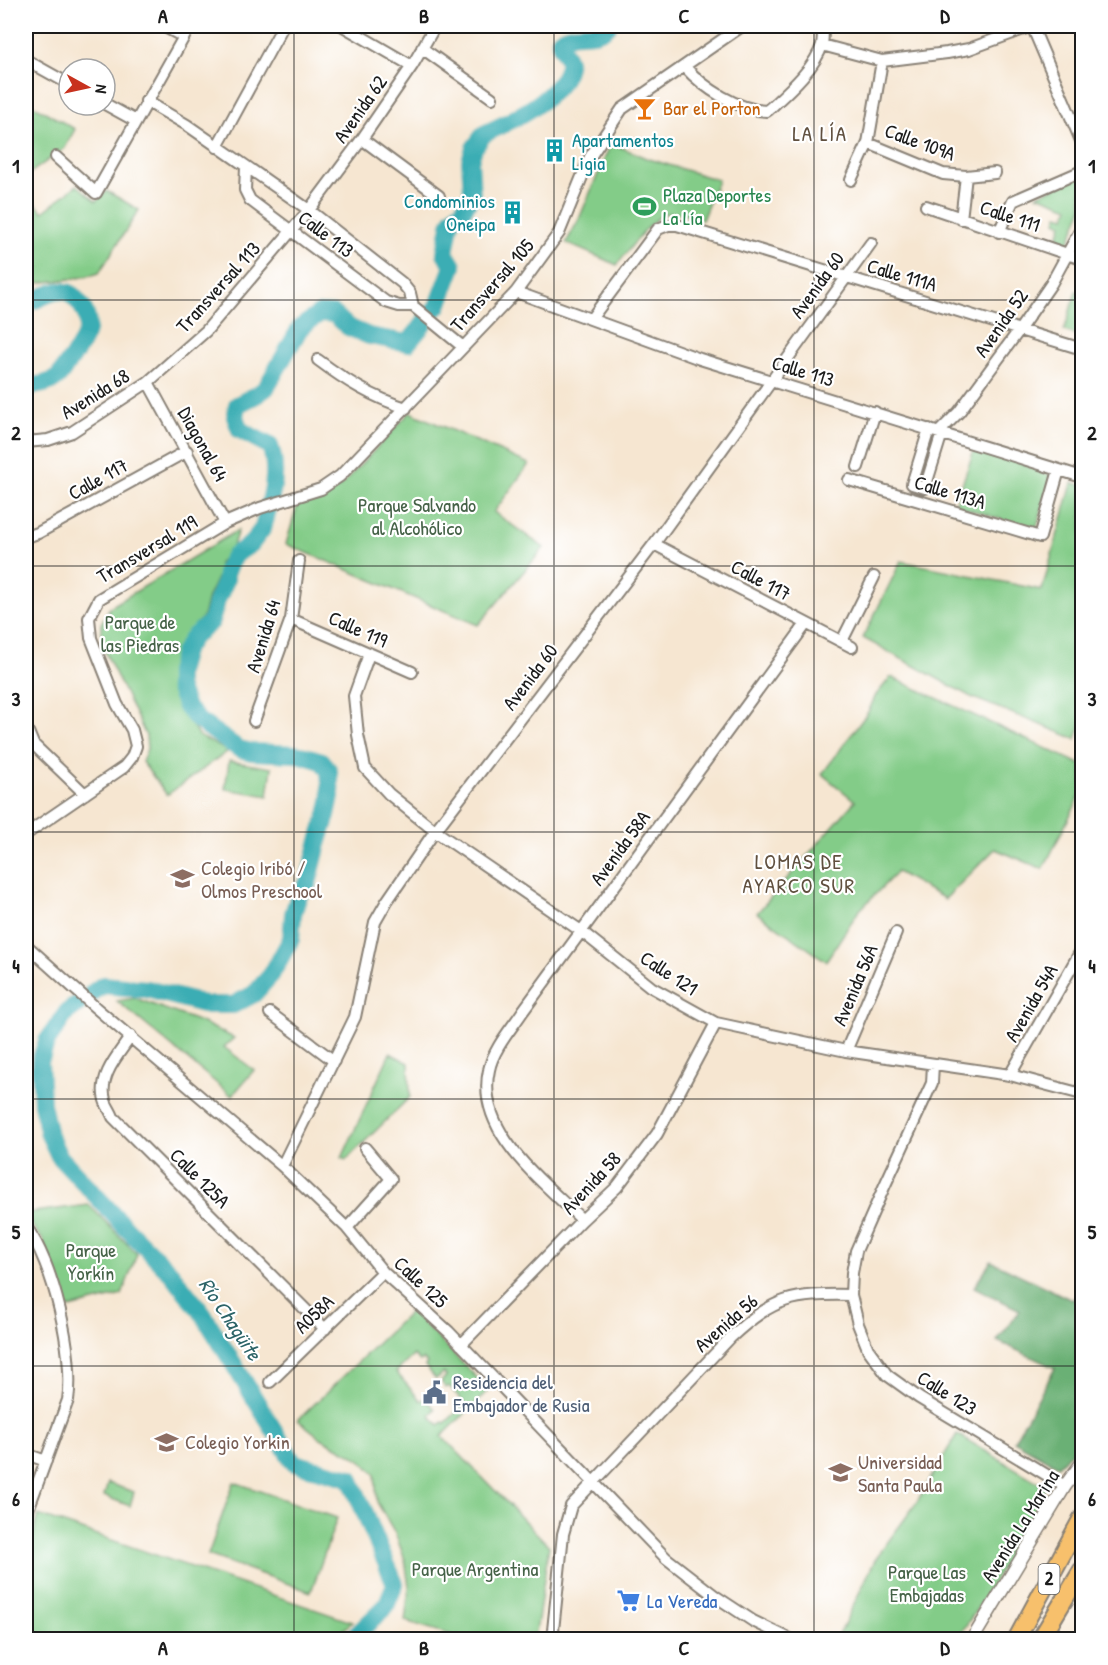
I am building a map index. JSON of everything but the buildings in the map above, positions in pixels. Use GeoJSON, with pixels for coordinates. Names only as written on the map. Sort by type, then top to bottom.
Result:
{"type":"FeatureCollection","features":[{"type":"Feature","properties":{"kind":"highway","name":"2"},"geometry":{"type":"LineString","coordinates":[[1016,1640],[1083,1518]]}},
{"type":"Feature","properties":{"kind":"highway","name":"2"},"geometry":{"type":"LineString","coordinates":[[1040,1640],[1083,1570]]}},
{"type":"Feature","properties":{"kind":"street"},"geometry":{"type":"LineString","coordinates":[[163,26],[184,37]]}},
{"type":"Feature","properties":{"kind":"street"},"geometry":{"type":"LineString","coordinates":[[56,156],[96,193],[190,26]]}},
{"type":"Feature","properties":{"kind":"street"},"geometry":{"type":"LineString","coordinates":[[217,147],[283,26]]}},
{"type":"Feature","properties":{"kind":"street"},"geometry":{"type":"LineString","coordinates":[[343,26],[411,66]]}},
{"type":"Feature","properties":{"kind":"street","name":"Avenida 62"},"geometry":{"type":"LineString","coordinates":[[309,210],[362,139],[435,26]]}},
{"type":"Feature","properties":{"kind":"street","name":"Transversal 105"},"geometry":{"type":"LineString","coordinates":[[225,523],[260,507],[321,489],[340,476],[516,292],[559,234],[586,166],[614,118],[622,109],[742,26]]}},
{"type":"Feature","properties":{"kind":"street"},"geometry":{"type":"LineString","coordinates":[[685,67],[697,81],[724,97],[756,111],[766,111],[792,88],[812,63],[822,45],[823,26]]}},
{"type":"Feature","properties":{"kind":"street"},"geometry":{"type":"LineString","coordinates":[[822,45],[882,61],[969,49],[1032,26],[1083,143]]}},
{"type":"Feature","properties":{"kind":"street"},"geometry":{"type":"LineString","coordinates":[[422,48],[492,98]]}},
{"type":"Feature","properties":{"kind":"street"},"geometry":{"type":"LineString","coordinates":[[26,60],[57,77]]}},
{"type":"Feature","properties":{"kind":"street"},"geometry":{"type":"LineString","coordinates":[[851,180],[868,143],[882,61]]}},
{"type":"Feature","properties":{"kind":"street","name":"Calle 113"},"geometry":{"type":"LineString","coordinates":[[146,101],[187,124],[309,210],[402,283],[410,293],[417,309]]}},
{"type":"Feature","properties":{"kind":"street"},"geometry":{"type":"LineString","coordinates":[[117,111],[136,121]]}},
{"type":"Feature","properties":{"kind":"street"},"geometry":{"type":"LineString","coordinates":[[362,139],[439,196]]}},
{"type":"Feature","properties":{"kind":"street","name":"Calle 109A"},"geometry":{"type":"LineString","coordinates":[[868,143],[943,174],[966,176],[995,173]]}},
{"type":"Feature","properties":{"kind":"street","name":"Calle 113"},"geometry":{"type":"LineString","coordinates":[[246,167],[245,190],[250,200],[386,302],[417,309],[463,347]]}},
{"type":"Feature","properties":{"kind":"street"},"geometry":{"type":"LineString","coordinates":[[999,232],[1013,201],[1083,171]]}},
{"type":"Feature","properties":{"kind":"street"},"geometry":{"type":"LineString","coordinates":[[960,219],[966,176]]}},
{"type":"Feature","properties":{"kind":"street","name":"Calle 111"},"geometry":{"type":"LineString","coordinates":[[926,206],[1083,259]]}},
{"type":"Feature","properties":{"kind":"street","name":"Transversal 113"},"geometry":{"type":"LineString","coordinates":[[148,382],[206,331],[309,210]]}},
{"type":"Feature","properties":{"kind":"street","name":"Calle 111A"},"geometry":{"type":"LineString","coordinates":[[591,320],[658,229],[668,225],[677,225],[1083,350]]}},
{"type":"Feature","properties":{"kind":"street","name":"Avenida 52"},"geometry":{"type":"LineString","coordinates":[[937,431],[959,412],[1020,329],[1051,284],[1083,227]]}},
{"type":"Feature","properties":{"kind":"street","name":"Avenida 60"},"geometry":{"type":"LineString","coordinates":[[282,1166],[355,1017],[375,922],[435,831],[654,544],[871,243]]}},
{"type":"Feature","properties":{"kind":"street","name":"Calle 113"},"geometry":{"type":"LineString","coordinates":[[516,292],[700,359],[1083,477]]}},
{"type":"Feature","properties":{"kind":"street"},"geometry":{"type":"LineString","coordinates":[[318,360],[346,381],[406,408]]}},
{"type":"Feature","properties":{"kind":"street","name":"Avenida 68"},"geometry":{"type":"LineString","coordinates":[[26,442],[48,440],[72,432],[148,382]]}},
{"type":"Feature","properties":{"kind":"street","name":"Diagonal 64"},"geometry":{"type":"LineString","coordinates":[[148,382],[225,523]]}},
{"type":"Feature","properties":{"kind":"street"},"geometry":{"type":"LineString","coordinates":[[858,467],[874,412]]}},
{"type":"Feature","properties":{"kind":"street","name":"Calle 117"},"geometry":{"type":"LineString","coordinates":[[26,537],[38,533],[187,451]]}},
{"type":"Feature","properties":{"kind":"street","name":"Calle 113A"},"geometry":{"type":"LineString","coordinates":[[849,480],[1040,537],[1059,470]]}},
{"type":"Feature","properties":{"kind":"street","name":"Transversal 119"},"geometry":{"type":"LineString","coordinates":[[26,834],[124,766],[132,758],[136,746],[132,730],[117,704],[91,638],[89,618],[99,599],[225,523]]}},
{"type":"Feature","properties":{"kind":"street","name":"Calle 117"},"geometry":{"type":"LineString","coordinates":[[654,544],[852,647]]}},
{"type":"Feature","properties":{"kind":"street","name":"Avenida 64"},"geometry":{"type":"LineString","coordinates":[[254,721],[291,619],[299,561]]}},
{"type":"Feature","properties":{"kind":"street"},"geometry":{"type":"LineString","coordinates":[[842,641],[874,577]]}},
{"type":"Feature","properties":{"kind":"street","name":"Calle 119"},"geometry":{"type":"LineString","coordinates":[[291,619],[412,672]]}},
{"type":"Feature","properties":{"kind":"street","name":"Avenida 58A"},"geometry":{"type":"LineString","coordinates":[[582,1220],[516,1155],[505,1141],[495,1123],[489,1104],[487,1084],[489,1068],[523,1011],[806,624]]}},
{"type":"Feature","properties":{"kind":"street","name":"Calle 121"},"geometry":{"type":"LineString","coordinates":[[369,654],[354,696],[358,735],[365,768],[389,794],[435,831],[581,931],[651,987],[716,1023],[846,1051],[1010,1074],[1083,1094]]}},
{"type":"Feature","properties":{"kind":"street"},"geometry":{"type":"LineString","coordinates":[[26,727],[33,744],[85,794]]}},
{"type":"Feature","properties":{"kind":"street","name":"Avenida 56A"},"geometry":{"type":"LineString","coordinates":[[846,1051],[896,933]]}},
{"type":"Feature","properties":{"kind":"street","name":"Calle 125"},"geometry":{"type":"LineString","coordinates":[[26,945],[96,1008],[282,1166],[347,1228],[383,1272],[461,1345],[666,1558],[753,1622],[792,1640]]}},
{"type":"Feature","properties":{"kind":"street","name":"Avenida 54A"},"geometry":{"type":"LineString","coordinates":[[1010,1074],[1083,949]]}},
{"type":"Feature","properties":{"kind":"street"},"geometry":{"type":"LineString","coordinates":[[270,1013],[334,1061]]}},
{"type":"Feature","properties":{"kind":"street","name":"Avenida 58"},"geometry":{"type":"LineString","coordinates":[[461,1345],[617,1187],[657,1134],[716,1023]]}},
{"type":"Feature","properties":{"kind":"street","name":"Calle 125A"},"geometry":{"type":"LineString","coordinates":[[131,1036],[109,1068],[104,1083],[105,1100],[113,1117],[325,1329]]}},
{"type":"Feature","properties":{"kind":"street"},"geometry":{"type":"LineString","coordinates":[[851,1294],[852,1272],[861,1237],[932,1083],[933,1064]]}},
{"type":"Feature","properties":{"kind":"street"},"geometry":{"type":"LineString","coordinates":[[347,1228],[391,1179],[365,1148]]}},
{"type":"Feature","properties":{"kind":"street"},"geometry":{"type":"LineString","coordinates":[[26,1227],[41,1251],[59,1313],[69,1362],[68,1400],[26,1515]]}},
{"type":"Feature","properties":{"kind":"street","name":"A058A"},"geometry":{"type":"LineString","coordinates":[[270,1382],[383,1272]]}},
{"type":"Feature","properties":{"kind":"street","name":"Avenida 56"},"geometry":{"type":"LineString","coordinates":[[552,1640],[566,1521],[571,1506],[731,1337],[753,1318],[768,1308],[795,1297],[851,1294]]}},
{"type":"Feature","properties":{"kind":"street","name":"Calle 123"},"geometry":{"type":"LineString","coordinates":[[851,1294],[858,1324],[868,1349],[887,1375],[918,1398],[1065,1486]]}},
{"type":"Feature","properties":{"kind":"street"},"geometry":{"type":"LineString","coordinates":[[26,1454],[46,1461]]}},
{"type":"Feature","properties":{"kind":"street","name":"Avenida La Marina"},"geometry":{"type":"LineString","coordinates":[[972,1640],[1065,1486],[1083,1463]]}},
{"type":"Feature","properties":{"kind":"green space"},"geometry":{"type":"Polygon","coordinates":[[[26,101],[75,129],[65,148],[26,176],[26,101]]]}},
{"type":"Feature","properties":{"kind":"green space","name":"Plaza Deportes La Lía"},"geometry":{"type":"Polygon","coordinates":[[[611,143],[646,158],[718,180],[702,220],[677,213],[662,215],[648,227],[617,265],[566,243],[579,219],[611,143]]]}},
{"type":"Feature","properties":{"kind":"green space"},"geometry":{"type":"Polygon","coordinates":[[[1081,176],[1082,210],[1068,244],[1057,241],[1062,224],[1056,221],[1058,215],[1065,217],[1069,207],[1037,195],[1081,176]]]}},
{"type":"Feature","properties":{"kind":"green space"},"geometry":{"type":"Polygon","coordinates":[[[77,185],[96,201],[107,191],[139,210],[99,273],[81,278],[26,285],[26,194],[43,212],[77,185]]]}},
{"type":"Feature","properties":{"kind":"green space"},"geometry":{"type":"Polygon","coordinates":[[[1076,291],[1082,293],[1082,337],[1064,331],[1076,291]]]}},
{"type":"Feature","properties":{"kind":"green space","name":"Parque Salvando al Alcohólico"},"geometry":{"type":"Polygon","coordinates":[[[410,412],[529,464],[494,512],[544,548],[478,625],[286,544],[298,503],[322,498],[341,486],[410,412]]]}},
{"type":"Feature","properties":{"kind":"green space"},"geometry":{"type":"Polygon","coordinates":[[[976,444],[1052,476],[1036,530],[955,505],[976,444]]]}},
{"type":"Feature","properties":{"kind":"green space"},"geometry":{"type":"Polygon","coordinates":[[[1072,483],[1082,485],[1082,722],[1076,739],[971,697],[863,638],[901,561],[1042,590],[1072,483]]]}},
{"type":"Feature","properties":{"kind":"green space","name":"Parque de las Piedras"},"geometry":{"type":"Polygon","coordinates":[[[238,530],[232,549],[219,563],[218,576],[208,597],[203,617],[187,633],[175,652],[171,676],[182,711],[199,736],[228,751],[167,795],[142,762],[147,749],[146,736],[102,646],[101,624],[110,607],[238,530]]]}},
{"type":"Feature","properties":{"kind":"green space"},"geometry":{"type":"Polygon","coordinates":[[[891,677],[1082,765],[1082,792],[1043,869],[995,849],[945,899],[897,872],[858,912],[826,961],[757,913],[855,801],[822,774],[891,677]]]}},
{"type":"Feature","properties":{"kind":"green space"},"geometry":{"type":"Polygon","coordinates":[[[229,761],[272,768],[268,796],[225,789],[229,761]]]}},
{"type":"Feature","properties":{"kind":"green space"},"geometry":{"type":"Polygon","coordinates":[[[135,998],[203,1023],[234,1038],[224,1047],[254,1070],[232,1096],[117,1001],[135,998]]]}},
{"type":"Feature","properties":{"kind":"green space"},"geometry":{"type":"Polygon","coordinates":[[[390,1053],[409,1063],[410,1097],[346,1160],[342,1158],[390,1053]]]}},
{"type":"Feature","properties":{"kind":"green space","name":"Parque Yorkín"},"geometry":{"type":"Polygon","coordinates":[[[89,1205],[137,1254],[122,1295],[66,1309],[43,1240],[26,1218],[26,1213],[89,1205]]]}},
{"type":"Feature","properties":{"kind":"green space"},"geometry":{"type":"Polygon","coordinates":[[[991,1261],[1072,1300],[1082,1291],[1082,1441],[1058,1466],[1014,1441],[1055,1368],[997,1341],[1020,1310],[974,1287],[991,1261]]]}},
{"type":"Feature","properties":{"kind":"green space","name":"Parque Argentina"},"geometry":{"type":"Polygon","coordinates":[[[411,1311],[489,1390],[442,1436],[549,1546],[535,1639],[464,1639],[405,1621],[409,1587],[405,1560],[395,1533],[377,1502],[375,1474],[361,1460],[321,1438],[298,1420],[411,1311]],[[414,1355],[396,1372],[421,1401],[425,1398],[435,1409],[430,1416],[439,1425],[445,1423],[465,1404],[449,1386],[446,1388],[441,1382],[446,1376],[444,1373],[436,1379],[425,1366],[427,1363],[423,1359],[420,1361],[414,1355]]]}},
{"type":"Feature","properties":{"kind":"green space","name":"Parque Las Embajadas"},"geometry":{"type":"Polygon","coordinates":[[[957,1434],[1046,1487],[985,1597],[957,1639],[837,1639],[876,1558],[915,1505],[957,1434]]]}},
{"type":"Feature","properties":{"kind":"green space"},"geometry":{"type":"Polygon","coordinates":[[[234,1482],[337,1518],[311,1592],[208,1555],[234,1482]]]}},
{"type":"Feature","properties":{"kind":"green space"},"geometry":{"type":"Polygon","coordinates":[[[108,1483],[134,1492],[130,1506],[104,1496],[108,1483]]]}},
{"type":"Feature","properties":{"kind":"green space"},"geometry":{"type":"Polygon","coordinates":[[[38,1515],[352,1622],[334,1639],[26,1639],[26,1565],[38,1515]]]}},
{"type":"Feature","properties":{"kind":"waterway","name":"Río Chagüite"},"geometry":{"type":"LineString","coordinates":[[266,518],[263,528],[273,487],[273,456],[270,446],[240,430],[235,417],[237,405],[266,388],[300,328],[320,313],[334,314],[348,327],[369,336],[408,343],[438,306],[453,266],[445,253],[453,218],[463,210],[472,194],[470,161],[474,148],[484,134],[534,107],[556,88],[568,66],[560,40],[573,35],[597,32],[608,26]]}},
{"type":"Feature","properties":{"kind":"waterway"},"geometry":{"type":"LineString","coordinates":[[26,303],[51,293],[61,291],[68,293],[75,298],[85,312],[88,326],[80,346],[57,378],[26,387]]}},
{"type":"Feature","properties":{"kind":"waterway","name":"Río Chagüite"},"geometry":{"type":"LineString","coordinates":[[92,993],[103,985],[147,989],[207,1005],[233,1005],[254,994],[271,975],[291,939],[293,914],[299,895],[308,883],[327,815],[331,796],[329,771],[322,761],[305,756],[239,749],[199,721],[186,707],[178,686],[178,672],[184,651],[193,637],[211,622],[231,561],[236,554],[251,544],[263,528]]}},
{"type":"Feature","properties":{"kind":"waterway","name":"Río Chagüite"},"geometry":{"type":"LineString","coordinates":[[78,1004],[67,1012],[47,1041],[40,1061],[42,1104],[49,1135],[59,1156],[170,1272],[203,1314],[294,1463],[350,1478],[395,1584],[386,1606],[351,1640]]}},
{"type":"Feature","properties":{"kind":"place","name":"Bar el Porton"},"geometry":{"type":"Point","coordinates":[645,108]}},
{"type":"Feature","properties":{"kind":"place","name":"Apartamentos Ligia"},"geometry":{"type":"Point","coordinates":[554,151]}},
{"type":"Feature","properties":{"kind":"place","name":"Plaza Deportes La Lía"},"geometry":{"type":"Point","coordinates":[645,206]}},
{"type":"Feature","properties":{"kind":"place","name":"Condominios Oneipa"},"geometry":{"type":"Point","coordinates":[513,212]}},
{"type":"Feature","properties":{"kind":"place","name":"Colegio Iribó / Olmos Preschool"},"geometry":{"type":"Point","coordinates":[183,879]}},
{"type":"Feature","properties":{"kind":"place","name":"Residencia del Embajador de Rusia"},"geometry":{"type":"Point","coordinates":[435,1393]}},
{"type":"Feature","properties":{"kind":"place","name":"Colegio Yorkin"},"geometry":{"type":"Point","coordinates":[167,1442]}},
{"type":"Feature","properties":{"kind":"place","name":"Universidad Santa Paula"},"geometry":{"type":"Point","coordinates":[840,1473]}},
{"type":"Feature","properties":{"kind":"place","name":"La Vereda"},"geometry":{"type":"Point","coordinates":[629,1601]}},
{"type":"Feature","properties":{"kind":"district","name":"LA LÍA"},"geometry":{"type":"Point","coordinates":[820,134]}},
{"type":"Feature","properties":{"kind":"district","name":"LOMAS DE AYARCO SUR"},"geometry":{"type":"Point","coordinates":[799,874]}}]}
